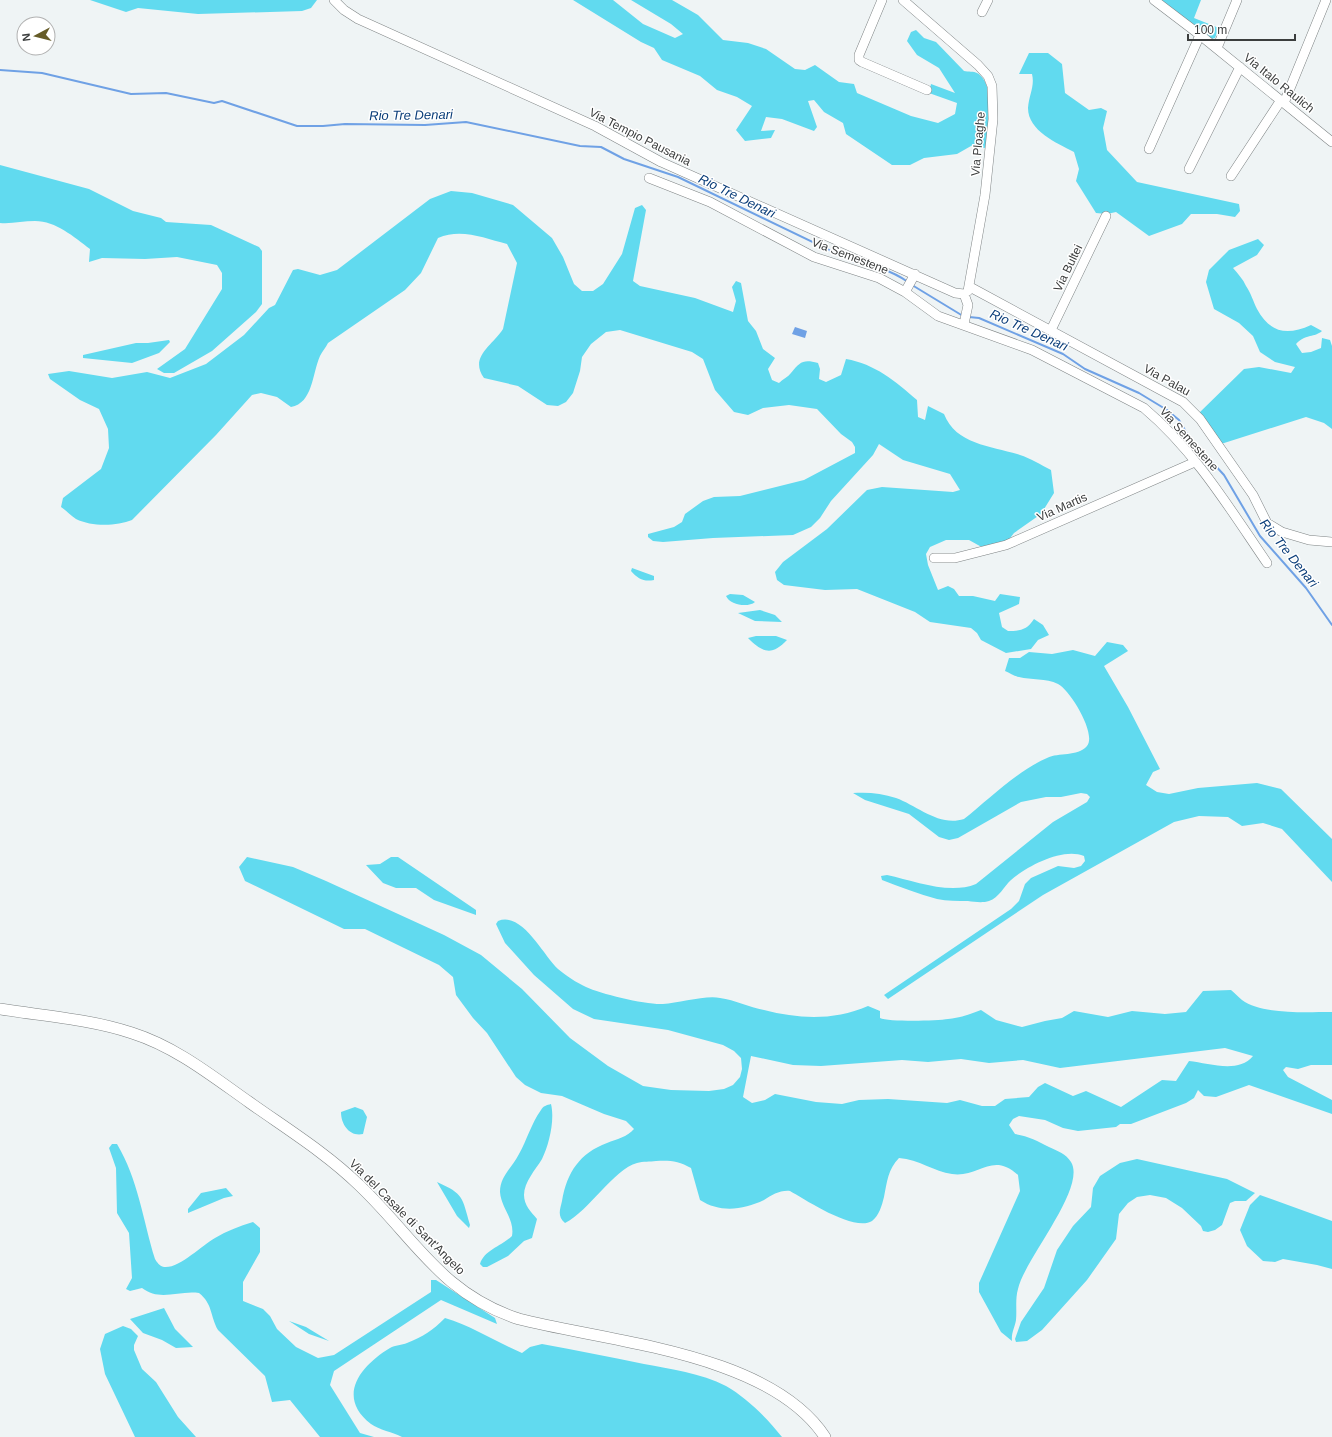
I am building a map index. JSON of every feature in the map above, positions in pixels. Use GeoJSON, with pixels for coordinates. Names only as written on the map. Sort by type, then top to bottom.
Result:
{"type":"FeatureCollection","features":[{"type":"Feature","properties":{"kind":"main road","name":"Via del Casale di Sant'Angelo"},"geometry":{"type":"LineString","coordinates":[[0,1009],[104,1026],[132,1033],[162,1044],[188,1060],[293,1132],[339,1167],[360,1185],[429,1261],[472,1297],[496,1310],[519,1319],[674,1353],[711,1363],[737,1373],[761,1384],[796,1406],[815,1424],[824,1437]]}},
{"type":"Feature","properties":{"kind":"street","name":"Via Tempio Pausania"},"geometry":{"type":"LineString","coordinates":[[334,0],[344,10],[358,19],[595,126],[661,162],[955,293],[964,294]]}},
{"type":"Feature","properties":{"kind":"street"},"geometry":{"type":"LineString","coordinates":[[882,0],[859,55],[859,60],[927,90]]}},
{"type":"Feature","properties":{"kind":"street","name":"Via Ploaghe"},"geometry":{"type":"LineString","coordinates":[[902,0],[978,65],[988,76],[992,86],[993,119],[989,166],[970,286],[964,294]]}},
{"type":"Feature","properties":{"kind":"street"},"geometry":{"type":"LineString","coordinates":[[982,12],[988,0]]}},
{"type":"Feature","properties":{"kind":"street"},"geometry":{"type":"LineString","coordinates":[[1217,48],[1237,0]]}},
{"type":"Feature","properties":{"kind":"street"},"geometry":{"type":"LineString","coordinates":[[1231,176],[1282,101],[1326,0]]}},
{"type":"Feature","properties":{"kind":"street","name":"Via Italo Raulich"},"geometry":{"type":"LineString","coordinates":[[1157,1],[1240,66],[1332,142]]}},
{"type":"Feature","properties":{"kind":"street"},"geometry":{"type":"LineString","coordinates":[[1149,149],[1200,34]]}},
{"type":"Feature","properties":{"kind":"street"},"geometry":{"type":"LineString","coordinates":[[1189,169],[1240,66]]}},
{"type":"Feature","properties":{"kind":"street","name":"Via Semestene"},"geometry":{"type":"LineString","coordinates":[[649,178],[710,202],[814,257],[879,278],[905,292],[938,316],[964,324],[1032,350],[1144,408],[1159,421],[1209,478],[1267,563]]}},
{"type":"Feature","properties":{"kind":"street","name":"Via Bultei"},"geometry":{"type":"LineString","coordinates":[[1051,330],[1106,216]]}},
{"type":"Feature","properties":{"kind":"street"},"geometry":{"type":"LineString","coordinates":[[905,292],[915,274]]}},
{"type":"Feature","properties":{"kind":"street","name":"Via Palau"},"geometry":{"type":"LineString","coordinates":[[970,286],[1185,404],[1204,425],[1253,495],[1264,519],[1269,525],[1282,532],[1309,540],[1332,542]]}},
{"type":"Feature","properties":{"kind":"street"},"geometry":{"type":"LineString","coordinates":[[964,294],[968,305],[964,324]]}},
{"type":"Feature","properties":{"kind":"street","name":"Via Martis"},"geometry":{"type":"LineString","coordinates":[[934,558],[955,558],[1006,545],[1194,462]]}},
{"type":"Feature","properties":{"kind":"shaded area"},"geometry":{"type":"Polygon","coordinates":[[[90,0],[317,0],[311,8],[302,11],[198,14],[138,8],[126,12],[90,0]]]}},
{"type":"Feature","properties":{"kind":"shaded area"},"geometry":{"type":"Polygon","coordinates":[[[573,0],[613,0],[643,24],[675,38],[683,34],[671,24],[631,0],[672,0],[698,15],[723,40],[748,43],[766,49],[795,69],[805,70],[815,65],[839,82],[854,84],[857,93],[911,116],[938,123],[955,114],[957,103],[929,93],[931,84],[955,93],[939,68],[917,55],[907,41],[911,32],[916,30],[924,38],[936,42],[964,71],[976,72],[983,78],[987,87],[990,108],[989,131],[985,148],[971,146],[957,154],[924,158],[910,165],[892,165],[846,134],[843,123],[824,112],[814,100],[808,101],[817,127],[814,131],[782,119],[766,117],[761,131],[775,130],[771,138],[745,141],[736,130],[752,106],[737,97],[717,90],[700,76],[662,60],[654,48],[641,42],[573,0]]]}},
{"type":"Feature","properties":{"kind":"shaded area"},"geometry":{"type":"Polygon","coordinates":[[[1160,0],[1201,0],[1194,18],[1219,28],[1215,38],[1211,39],[1160,0]]]}},
{"type":"Feature","properties":{"kind":"shaded area"},"geometry":{"type":"Polygon","coordinates":[[[1029,53],[1048,53],[1062,64],[1065,93],[1089,110],[1101,108],[1107,111],[1103,128],[1107,150],[1137,182],[1239,204],[1240,211],[1235,217],[1217,214],[1191,214],[1182,224],[1149,236],[1116,212],[1107,214],[1096,213],[1076,181],[1079,169],[1074,152],[1060,145],[1038,130],[1029,116],[1028,108],[1033,78],[1032,74],[1019,74],[1029,53]]]}},
{"type":"Feature","properties":{"kind":"shaded area"},"geometry":{"type":"Polygon","coordinates":[[[0,165],[89,189],[133,211],[161,218],[166,222],[211,225],[259,247],[262,251],[262,304],[256,312],[212,351],[174,373],[164,373],[157,369],[185,349],[222,289],[222,273],[217,265],[177,257],[145,259],[102,258],[89,262],[90,249],[64,230],[50,224],[35,221],[0,223],[0,165]]]}},
{"type":"Feature","properties":{"kind":"shaded area"},"geometry":{"type":"Polygon","coordinates":[[[451,191],[472,193],[513,205],[552,238],[563,257],[574,284],[582,291],[593,291],[603,284],[622,254],[635,208],[642,205],[646,210],[633,281],[640,286],[695,298],[733,312],[736,301],[732,287],[736,281],[741,283],[748,321],[756,331],[763,349],[775,358],[768,369],[772,380],[779,383],[802,362],[809,361],[818,363],[820,369],[819,379],[826,382],[841,375],[846,359],[856,361],[884,374],[917,400],[918,417],[925,420],[928,406],[944,414],[957,432],[966,438],[976,443],[1024,456],[1051,470],[1054,493],[1041,514],[1014,533],[1004,546],[987,550],[969,540],[946,540],[930,547],[926,554],[928,565],[938,590],[948,586],[954,589],[959,596],[973,596],[995,601],[1000,594],[1020,597],[1019,604],[999,613],[1002,627],[1008,631],[1020,630],[1029,626],[1034,619],[1043,625],[1049,635],[1038,640],[1031,649],[1006,653],[981,640],[977,633],[971,628],[930,622],[915,612],[857,589],[825,590],[784,585],[777,580],[775,572],[783,562],[827,529],[867,490],[882,487],[953,492],[960,490],[950,474],[903,460],[879,444],[873,455],[831,501],[820,518],[811,527],[793,535],[713,538],[663,542],[653,541],[648,537],[648,534],[674,527],[682,522],[685,514],[703,501],[714,497],[740,496],[804,480],[855,453],[855,447],[852,442],[841,434],[817,409],[789,405],[763,408],[748,415],[734,412],[715,390],[703,359],[692,352],[620,330],[606,332],[591,344],[582,357],[580,371],[573,393],[566,402],[558,406],[547,405],[518,386],[484,378],[480,371],[479,364],[484,352],[503,329],[517,263],[507,244],[472,235],[455,234],[438,238],[421,273],[405,290],[328,343],[317,363],[311,387],[304,400],[291,407],[277,397],[261,393],[252,395],[216,435],[132,520],[119,524],[104,525],[82,522],[61,507],[63,498],[101,469],[109,448],[108,429],[99,409],[80,400],[50,379],[48,374],[69,371],[112,378],[147,372],[170,378],[206,364],[244,335],[269,308],[275,305],[293,270],[298,269],[320,275],[337,270],[430,199],[451,191]]]}},
{"type":"Feature","properties":{"kind":"shaded area"},"geometry":{"type":"Polygon","coordinates":[[[1258,239],[1264,245],[1257,255],[1233,268],[1249,291],[1262,317],[1273,328],[1294,331],[1311,325],[1322,331],[1304,338],[1296,344],[1302,353],[1311,352],[1321,348],[1322,338],[1330,340],[1332,346],[1332,429],[1324,423],[1306,417],[1221,444],[1198,414],[1244,369],[1259,367],[1291,373],[1295,367],[1275,362],[1260,352],[1253,336],[1239,323],[1214,309],[1206,282],[1209,270],[1229,250],[1258,239]]]}},
{"type":"Feature","properties":{"kind":"shaded area"},"geometry":{"type":"Polygon","coordinates":[[[795,327],[807,331],[805,338],[792,334],[795,327]]]}},
{"type":"Feature","properties":{"kind":"shaded area"},"geometry":{"type":"Polygon","coordinates":[[[169,340],[170,342],[159,353],[132,363],[83,358],[83,355],[136,343],[169,340]]]}},
{"type":"Feature","properties":{"kind":"shaded area"},"geometry":{"type":"Polygon","coordinates":[[[632,568],[654,576],[654,580],[647,581],[639,578],[631,571],[632,568]]]}},
{"type":"Feature","properties":{"kind":"shaded area"},"geometry":{"type":"Polygon","coordinates":[[[730,594],[743,595],[755,602],[748,605],[739,605],[728,599],[726,596],[730,594]]]}},
{"type":"Feature","properties":{"kind":"shaded area"},"geometry":{"type":"Polygon","coordinates":[[[760,610],[775,615],[782,622],[755,621],[738,613],[760,610]]]}},
{"type":"Feature","properties":{"kind":"shaded area"},"geometry":{"type":"Polygon","coordinates":[[[756,636],[776,636],[787,640],[777,649],[768,651],[758,647],[748,638],[756,636]]]}},
{"type":"Feature","properties":{"kind":"shaded area"},"geometry":{"type":"Polygon","coordinates":[[[1107,642],[1123,645],[1128,651],[1104,666],[1128,707],[1160,769],[1153,772],[1146,785],[1157,792],[1169,794],[1198,788],[1257,783],[1281,789],[1332,839],[1332,882],[1282,829],[1263,823],[1242,826],[1228,817],[1199,816],[1174,822],[1043,895],[888,999],[884,995],[1011,909],[1019,901],[1025,884],[1031,878],[1058,866],[1074,868],[1081,866],[1085,861],[1084,856],[1075,854],[1066,854],[1046,859],[1026,869],[1008,883],[996,897],[984,902],[949,901],[937,899],[882,880],[881,876],[887,875],[943,888],[966,887],[976,884],[1053,822],[1087,802],[1090,797],[1087,794],[1081,793],[1061,797],[1046,797],[1021,802],[958,838],[949,840],[939,837],[909,814],[865,800],[853,793],[869,793],[896,798],[937,818],[955,821],[964,819],[993,794],[1025,770],[1052,756],[1078,752],[1087,746],[1089,740],[1088,732],[1081,713],[1063,688],[1053,682],[1019,677],[1005,671],[1009,658],[1020,658],[1029,652],[1052,654],[1073,650],[1095,656],[1107,642]]]}},
{"type":"Feature","properties":{"kind":"shaded area"},"geometry":{"type":"Polygon","coordinates":[[[247,857],[293,867],[444,935],[481,955],[522,989],[570,1038],[608,1066],[643,1086],[671,1090],[709,1091],[724,1089],[733,1085],[740,1077],[742,1069],[741,1058],[734,1051],[723,1045],[668,1030],[594,1019],[573,1009],[534,975],[505,943],[496,924],[498,921],[507,920],[515,922],[524,928],[558,969],[582,985],[612,996],[655,1004],[714,997],[731,1000],[758,1009],[803,1017],[842,1014],[868,1006],[880,1011],[880,1018],[902,1021],[952,1018],[965,1016],[981,1010],[996,1020],[1022,1027],[1062,1018],[1074,1011],[1108,1017],[1132,1011],[1165,1014],[1186,1012],[1203,991],[1231,990],[1242,1000],[1261,1008],[1285,1012],[1332,1012],[1332,1065],[1311,1065],[1298,1069],[1286,1067],[1283,1070],[1288,1077],[1332,1100],[1332,1114],[1249,1085],[1216,1097],[1204,1096],[1198,1090],[1194,1098],[1186,1103],[1131,1124],[1120,1124],[1116,1127],[1078,1131],[1063,1128],[1045,1120],[1019,1116],[1013,1119],[1009,1125],[1015,1134],[1033,1139],[1059,1151],[1071,1162],[1074,1174],[1063,1206],[1031,1261],[1018,1289],[1016,1301],[1016,1320],[1012,1341],[1001,1332],[979,1292],[979,1283],[1020,1191],[1018,1175],[1009,1168],[1001,1165],[993,1165],[962,1174],[952,1174],[899,1158],[890,1171],[881,1207],[878,1213],[872,1221],[864,1223],[842,1219],[830,1214],[790,1191],[779,1192],[764,1200],[740,1208],[732,1209],[715,1207],[700,1200],[691,1168],[678,1162],[670,1161],[642,1162],[628,1167],[619,1173],[583,1209],[565,1223],[560,1215],[560,1207],[567,1181],[576,1165],[589,1152],[625,1136],[634,1129],[626,1121],[604,1114],[562,1096],[541,1093],[525,1085],[516,1077],[487,1033],[473,1018],[456,995],[453,977],[439,965],[365,929],[344,929],[245,881],[239,867],[247,857]],[[1225,1048],[1060,1068],[1023,1060],[989,1063],[961,1059],[928,1062],[902,1060],[821,1066],[793,1065],[751,1056],[743,1097],[752,1103],[765,1100],[775,1094],[816,1102],[842,1104],[859,1100],[888,1099],[947,1103],[960,1100],[982,1106],[995,1106],[1005,1099],[1029,1097],[1038,1087],[1045,1083],[1073,1096],[1086,1091],[1121,1107],[1162,1080],[1176,1081],[1189,1061],[1231,1066],[1239,1065],[1253,1056],[1225,1048]]]}},
{"type":"Feature","properties":{"kind":"shaded area"},"geometry":{"type":"Polygon","coordinates":[[[391,857],[398,857],[476,910],[476,915],[434,900],[416,888],[396,888],[383,883],[366,865],[380,864],[391,857]]]}},
{"type":"Feature","properties":{"kind":"shaded area"},"geometry":{"type":"Polygon","coordinates":[[[551,1104],[552,1125],[547,1147],[542,1159],[526,1185],[524,1195],[524,1199],[530,1211],[537,1219],[532,1238],[524,1241],[508,1256],[487,1267],[483,1267],[480,1264],[485,1255],[512,1236],[512,1224],[501,1198],[500,1192],[502,1181],[519,1154],[538,1115],[543,1108],[551,1104]]]}},
{"type":"Feature","properties":{"kind":"shaded area"},"geometry":{"type":"Polygon","coordinates":[[[355,1107],[363,1110],[367,1117],[363,1134],[354,1134],[350,1132],[341,1117],[341,1112],[355,1107]]]}},
{"type":"Feature","properties":{"kind":"shaded area"},"geometry":{"type":"Polygon","coordinates":[[[112,1144],[117,1144],[130,1171],[155,1259],[158,1264],[164,1267],[170,1267],[183,1261],[220,1235],[253,1222],[260,1228],[260,1252],[243,1282],[243,1301],[263,1309],[270,1316],[277,1329],[296,1347],[318,1358],[334,1355],[431,1292],[431,1280],[436,1280],[495,1318],[497,1324],[441,1300],[334,1371],[330,1385],[360,1433],[374,1437],[320,1437],[290,1400],[272,1402],[265,1376],[218,1330],[207,1301],[199,1293],[192,1292],[163,1295],[149,1292],[142,1288],[130,1291],[126,1289],[132,1278],[129,1233],[117,1213],[116,1168],[109,1148],[112,1144]]]}},
{"type":"Feature","properties":{"kind":"shaded area"},"geometry":{"type":"Polygon","coordinates":[[[1137,1159],[1227,1179],[1255,1193],[1246,1201],[1235,1201],[1230,1203],[1222,1225],[1215,1230],[1208,1232],[1203,1231],[1201,1226],[1182,1208],[1166,1198],[1150,1195],[1137,1197],[1128,1203],[1119,1214],[1116,1239],[1087,1280],[1042,1330],[1027,1341],[1016,1342],[1015,1339],[1021,1322],[1044,1288],[1057,1250],[1073,1226],[1091,1207],[1093,1188],[1100,1176],[1120,1163],[1137,1159]]]}},
{"type":"Feature","properties":{"kind":"shaded area"},"geometry":{"type":"Polygon","coordinates":[[[437,1182],[457,1193],[461,1198],[470,1225],[469,1228],[457,1216],[437,1182]]]}},
{"type":"Feature","properties":{"kind":"shaded area"},"geometry":{"type":"Polygon","coordinates":[[[226,1188],[233,1196],[224,1198],[188,1213],[188,1209],[201,1193],[226,1188]]]}},
{"type":"Feature","properties":{"kind":"shaded area"},"geometry":{"type":"Polygon","coordinates":[[[1260,1195],[1332,1221],[1332,1269],[1283,1259],[1275,1262],[1263,1261],[1247,1246],[1240,1230],[1250,1205],[1260,1195]]]}},
{"type":"Feature","properties":{"kind":"shaded area"},"geometry":{"type":"Polygon","coordinates":[[[164,1308],[175,1329],[193,1347],[176,1348],[162,1340],[143,1333],[130,1319],[164,1308]]]}},
{"type":"Feature","properties":{"kind":"shaded area"},"geometry":{"type":"Polygon","coordinates":[[[445,1318],[465,1325],[522,1353],[530,1347],[542,1344],[675,1370],[706,1378],[726,1386],[742,1396],[782,1437],[402,1437],[371,1424],[361,1414],[355,1403],[354,1393],[356,1383],[362,1373],[379,1355],[394,1346],[407,1343],[432,1330],[445,1318]]]}},
{"type":"Feature","properties":{"kind":"shaded area"},"geometry":{"type":"Polygon","coordinates":[[[289,1321],[306,1327],[329,1341],[309,1334],[289,1321]]]}},
{"type":"Feature","properties":{"kind":"shaded area"},"geometry":{"type":"Polygon","coordinates":[[[123,1326],[131,1329],[138,1336],[134,1345],[134,1350],[142,1369],[156,1382],[178,1417],[196,1437],[135,1437],[105,1374],[100,1349],[105,1334],[123,1326]]]}},
{"type":"Feature","properties":{"kind":"waterway","name":"Rio Tre Denari"},"geometry":{"type":"LineString","coordinates":[[0,70],[42,73],[131,94],[166,93],[214,103],[222,101],[297,126],[345,124],[425,125],[466,122],[580,146],[601,147],[624,159],[678,177],[852,261],[881,268],[908,282]]}},
{"type":"Feature","properties":{"kind":"waterway","name":"Rio Tre Denari"},"geometry":{"type":"LineString","coordinates":[[912,285],[963,316]]}},
{"type":"Feature","properties":{"kind":"waterway","name":"Rio Tre Denari"},"geometry":{"type":"LineString","coordinates":[[969,317],[979,318],[1063,354],[1085,369],[1139,393],[1167,410],[1179,420],[1189,437],[1224,475],[1260,536],[1306,588],[1332,625]]}}]}
